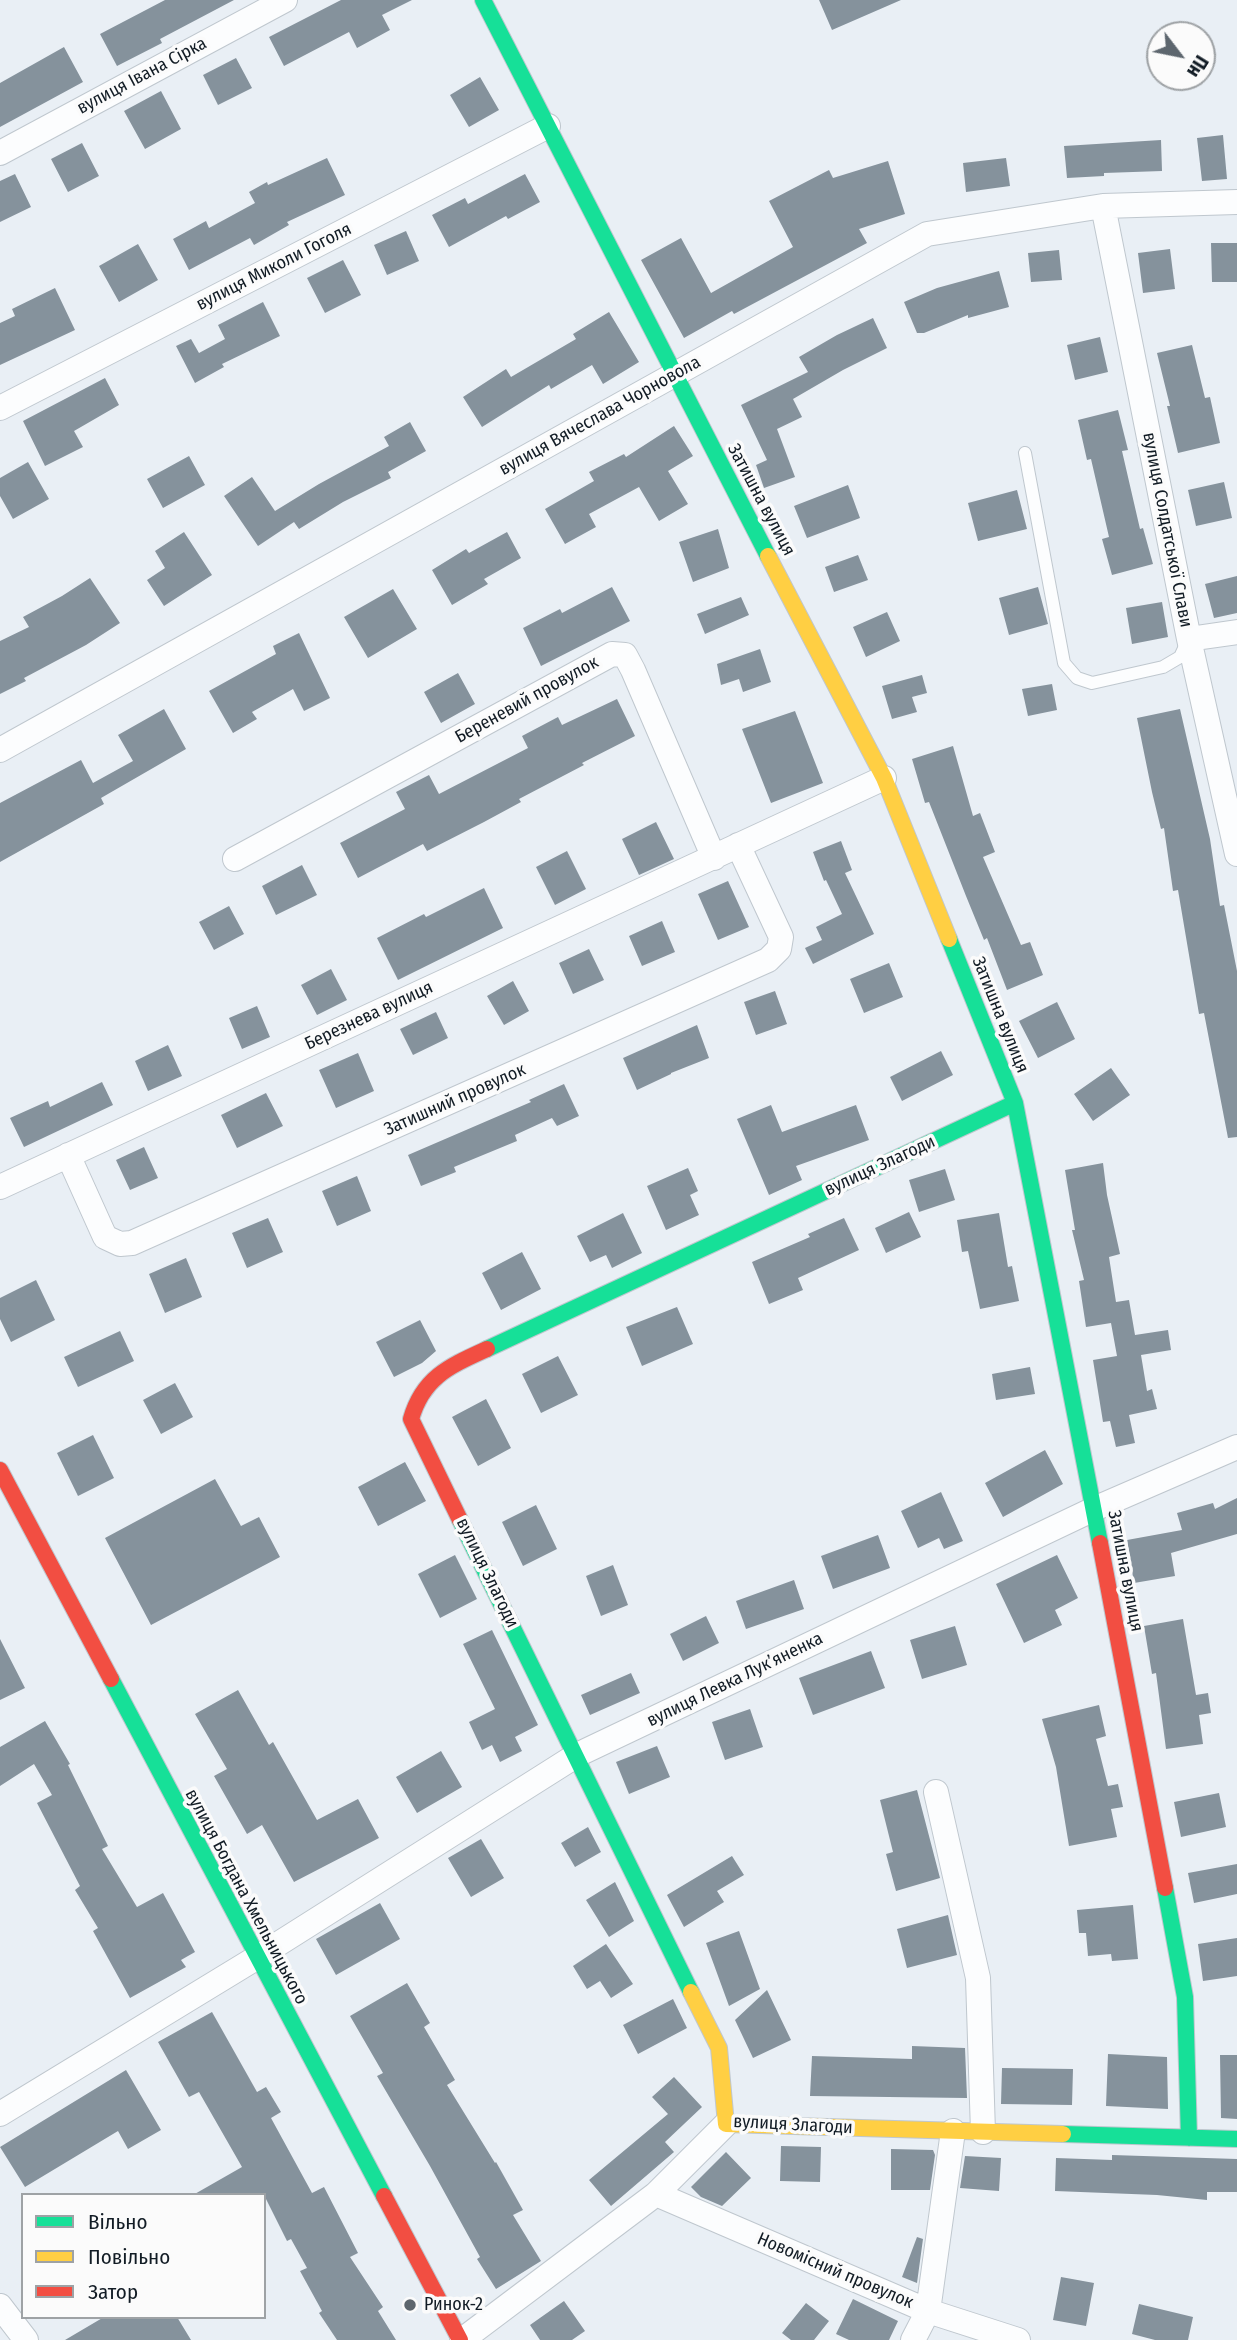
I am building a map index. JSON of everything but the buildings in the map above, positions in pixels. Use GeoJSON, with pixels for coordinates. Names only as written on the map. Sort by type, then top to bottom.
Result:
{"type":"FeatureCollection","features":[{"type":"Feature","properties":{"kind":"street","name":"вулиця Івана Сірка"},"geometry":{"type":"LineString","coordinates":[[0,153],[285,0]]}},
{"type":"Feature","properties":{"kind":"street","name":"Затишна вулиця"},"geometry":{"type":"LineString","coordinates":[[483,0],[884,778],[1015,1103],[1185,1997],[1189,2138]]}},
{"type":"Feature","properties":{"kind":"street","name":"вулиця Миколи Гоголя"},"geometry":{"type":"LineString","coordinates":[[0,408],[548,126]]}},
{"type":"Feature","properties":{"kind":"street","name":"вулиця Вячеслава Чорновола"},"geometry":{"type":"LineString","coordinates":[[0,750],[927,234],[1103,206],[1237,202]]}},
{"type":"Feature","properties":{"kind":"street","name":"вулиця Солдатської Слави"},"geometry":{"type":"LineString","coordinates":[[1103,206],[1189,639],[1237,854]]}},
{"type":"Feature","properties":{"kind":"street"},"geometry":{"type":"LineString","coordinates":[[1189,639],[1237,632]]}},
{"type":"Feature","properties":{"kind":"street","name":"Береневий провулок"},"geometry":{"type":"LineString","coordinates":[[235,859],[612,654],[625,655],[633,670],[713,858]]}},
{"type":"Feature","properties":{"kind":"street","name":"Березнева вулиця"},"geometry":{"type":"LineString","coordinates":[[0,1187],[884,778]]}},
{"type":"Feature","properties":{"kind":"street","name":"Затишний провулок"},"geometry":{"type":"LineString","coordinates":[[68,1155],[105,1237],[120,1244],[132,1243],[768,960],[779,948],[781,937],[738,845]]}},
{"type":"Feature","properties":{"kind":"street","name":"вулиця Злагоди"},"geometry":{"type":"LineString","coordinates":[[1015,1103],[448,1367],[430,1381],[417,1397],[411,1419],[719,2048],[726,2124],[1237,2139]]}},
{"type":"Feature","properties":{"kind":"street","name":"вулиця Левка Лукʼяненка"},"geometry":{"type":"LineString","coordinates":[[0,2114],[256,1958],[577,1755],[1094,1509],[1237,1447]]}},
{"type":"Feature","properties":{"kind":"street","name":"вулиця Богдана Хмельницького"},"geometry":{"type":"LineString","coordinates":[[0,1471],[461,2340]]}},
{"type":"Feature","properties":{"kind":"street"},"geometry":{"type":"LineString","coordinates":[[936,1792],[978,1978],[983,2132]]}},
{"type":"Feature","properties":{"kind":"street"},"geometry":{"type":"LineString","coordinates":[[461,2340],[656,2194],[726,2124]]}},
{"type":"Feature","properties":{"kind":"street"},"geometry":{"type":"LineString","coordinates":[[913,2340],[928,2311],[953,2131]]}},
{"type":"Feature","properties":{"kind":"street","name":"Новомісний провулок"},"geometry":{"type":"LineString","coordinates":[[656,2194],[928,2311],[1018,2340]]}},
{"type":"Feature","properties":{"kind":"street"},"geometry":{"type":"LineString","coordinates":[[0,2306],[26,2340]]}},
{"type":"Feature","properties":{"kind":"lane"},"geometry":{"type":"LineString","coordinates":[[1025,453],[1064,663],[1077,678],[1092,683],[1163,667],[1180,657],[1189,639]]}},
{"type":"Feature","properties":{"kind":"traffic: fast"},"geometry":{"type":"LineString","coordinates":[[483,0],[768,556]]}},
{"type":"Feature","properties":{"kind":"traffic: fast"},"geometry":{"type":"LineString","coordinates":[[949,939],[1015,1103],[1100,1543]]}},
{"type":"Feature","properties":{"kind":"traffic: fast"},"geometry":{"type":"LineString","coordinates":[[487,1349],[1015,1103]]}},
{"type":"Feature","properties":{"kind":"traffic: fast"},"geometry":{"type":"LineString","coordinates":[[460,1520],[691,1992]]}},
{"type":"Feature","properties":{"kind":"traffic: fast"},"geometry":{"type":"LineString","coordinates":[[111,1679],[384,2196]]}},
{"type":"Feature","properties":{"kind":"traffic: fast"},"geometry":{"type":"LineString","coordinates":[[1165,1888],[1185,1997],[1189,2138]]}},
{"type":"Feature","properties":{"kind":"traffic: fast"},"geometry":{"type":"LineString","coordinates":[[1063,2134],[1237,2139]]}},
{"type":"Feature","properties":{"kind":"traffic: slow"},"geometry":{"type":"LineString","coordinates":[[768,556],[884,778],[949,939]]}},
{"type":"Feature","properties":{"kind":"traffic: slow"},"geometry":{"type":"LineString","coordinates":[[691,1992],[719,2048],[726,2124],[1063,2134]]}},
{"type":"Feature","properties":{"kind":"traffic: jam"},"geometry":{"type":"LineString","coordinates":[[460,1520],[411,1419],[416,1405],[431,1383],[461,1361],[487,1349]]}},
{"type":"Feature","properties":{"kind":"traffic: jam"},"geometry":{"type":"LineString","coordinates":[[0,1470],[111,1679]]}},
{"type":"Feature","properties":{"kind":"traffic: jam"},"geometry":{"type":"LineString","coordinates":[[1100,1543],[1165,1888]]}},
{"type":"Feature","properties":{"kind":"traffic: jam"},"geometry":{"type":"LineString","coordinates":[[384,2196],[460,2340]]}},
{"type":"Feature","properties":{"kind":"place","name":"Ринок-2"},"geometry":{"type":"Point","coordinates":[410,2305]}}]}
